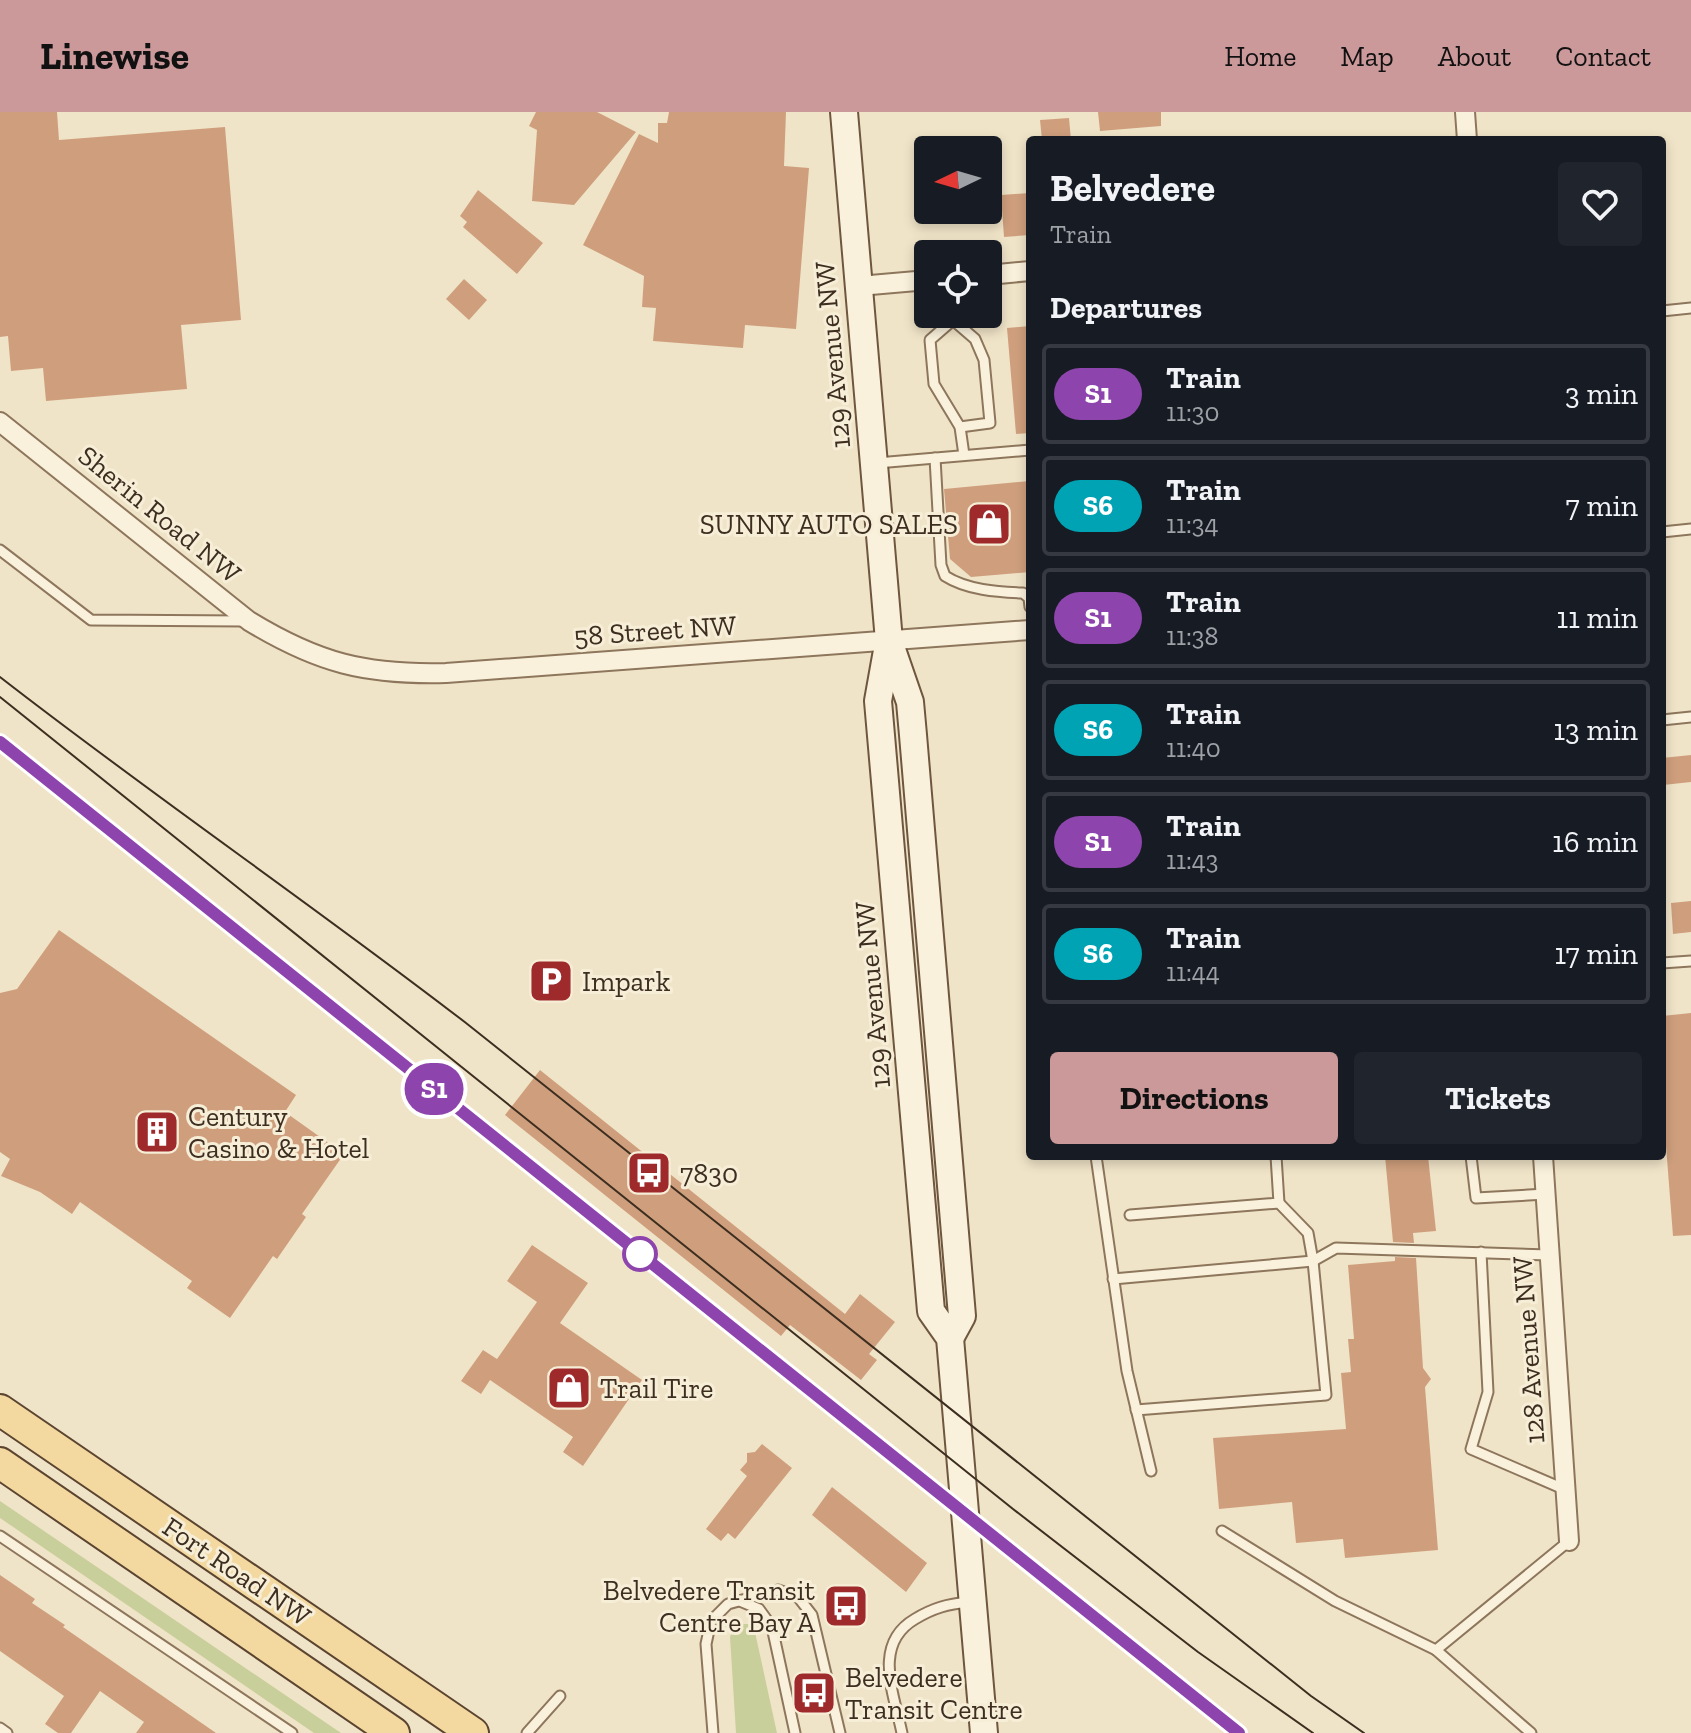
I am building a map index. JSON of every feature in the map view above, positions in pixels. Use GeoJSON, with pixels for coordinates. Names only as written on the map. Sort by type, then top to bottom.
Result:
{"type":"FeatureCollection","features":[{"type":"Feature","properties":{"kind":"main road","name":"Fort Road NW"},"geometry":{"type":"LineString","coordinates":[[0,1410],[473,1733]]}},
{"type":"Feature","properties":{"kind":"main road","name":"Fort Road NW"},"geometry":{"type":"LineString","coordinates":[[0,1463],[394,1733]]}},
{"type":"Feature","properties":{"kind":"street","name":"129 Avenue NW"},"geometry":{"type":"LineString","coordinates":[[844,112],[889,641],[878,701],[931,1311],[950,1338],[984,1733]]}},
{"type":"Feature","properties":{"kind":"street"},"geometry":{"type":"LineString","coordinates":[[1465,112],[1467,136]]}},
{"type":"Feature","properties":{"kind":"street"},"geometry":{"type":"LineString","coordinates":[[1002,274],[1026,271]]}},
{"type":"Feature","properties":{"kind":"street"},"geometry":{"type":"LineString","coordinates":[[859,286],[914,281]]}},
{"type":"Feature","properties":{"kind":"street","name":"Sherin Road NW"},"geometry":{"type":"LineString","coordinates":[[0,422],[249,621],[288,645]]}},
{"type":"Feature","properties":{"kind":"street","name":"58 Street NW"},"geometry":{"type":"LineString","coordinates":[[288,645],[349,665],[418,674],[1026,630]]}},
{"type":"Feature","properties":{"kind":"street","name":"128 Avenue NW"},"geometry":{"type":"LineString","coordinates":[[1543,1160],[1569,1541]]}},
{"type":"Feature","properties":{"kind":"lane"},"geometry":{"type":"LineString","coordinates":[[1666,311],[1691,308]]}},
{"type":"Feature","properties":{"kind":"lane"},"geometry":{"type":"LineString","coordinates":[[942,328],[930,340],[934,384],[960,427],[964,455]]}},
{"type":"Feature","properties":{"kind":"lane"},"geometry":{"type":"LineString","coordinates":[[960,427],[990,423],[984,360],[975,339],[964,328]]}},
{"type":"Feature","properties":{"kind":"lane"},"geometry":{"type":"LineString","coordinates":[[873,463],[1026,450]]}},
{"type":"Feature","properties":{"kind":"lane"},"geometry":{"type":"LineString","coordinates":[[935,458],[941,565],[945,576],[957,584],[1026,596]]}},
{"type":"Feature","properties":{"kind":"lane"},"geometry":{"type":"LineString","coordinates":[[1666,532],[1691,529]]}},
{"type":"Feature","properties":{"kind":"lane"},"geometry":{"type":"LineString","coordinates":[[0,550],[91,620],[249,621]]}},
{"type":"Feature","properties":{"kind":"lane"},"geometry":{"type":"LineString","coordinates":[[1666,720],[1691,717]]}},
{"type":"Feature","properties":{"kind":"lane"},"geometry":{"type":"LineString","coordinates":[[1666,963],[1691,961]]}},
{"type":"Feature","properties":{"kind":"lane"},"geometry":{"type":"LineString","coordinates":[[1097,1160],[1127,1371],[1151,1471]]}},
{"type":"Feature","properties":{"kind":"lane"},"geometry":{"type":"LineString","coordinates":[[1136,1410],[1326,1395],[1308,1233],[1279,1203],[1276,1160]]}},
{"type":"Feature","properties":{"kind":"lane"},"geometry":{"type":"LineString","coordinates":[[1471,1160],[1476,1198],[1546,1194]]}},
{"type":"Feature","properties":{"kind":"lane"},"geometry":{"type":"LineString","coordinates":[[1130,1215],[1279,1203]]}},
{"type":"Feature","properties":{"kind":"lane"},"geometry":{"type":"LineString","coordinates":[[1113,1279],[1313,1261],[1336,1248],[1550,1255]]}},
{"type":"Feature","properties":{"kind":"lane"},"geometry":{"type":"LineString","coordinates":[[1481,1252],[1488,1392],[1471,1449],[1566,1490]]}},
{"type":"Feature","properties":{"kind":"lane"},"geometry":{"type":"LineString","coordinates":[[1222,1531],[1335,1601],[1436,1650],[1531,1733]]}},
{"type":"Feature","properties":{"kind":"lane"},"geometry":{"type":"LineString","coordinates":[[0,1536],[292,1733]]}},
{"type":"Feature","properties":{"kind":"lane"},"geometry":{"type":"LineString","coordinates":[[1436,1650],[1569,1541]]}},
{"type":"Feature","properties":{"kind":"lane"},"geometry":{"type":"LineString","coordinates":[[713,1733],[706,1644],[711,1621],[721,1609],[778,1590],[788,1591],[806,1605],[815,1627],[840,1733]]}},
{"type":"Feature","properties":{"kind":"lane"},"geometry":{"type":"LineString","coordinates":[[740,1601],[759,1609],[772,1627],[795,1733]]}},
{"type":"Feature","properties":{"kind":"lane"},"geometry":{"type":"LineString","coordinates":[[902,1733],[889,1673],[889,1651],[893,1641],[908,1623],[938,1607],[972,1602]]}},
{"type":"Feature","properties":{"kind":"lane"},"geometry":{"type":"LineString","coordinates":[[527,1733],[560,1696]]}},
{"type":"Feature","properties":{"kind":"lane"},"geometry":{"type":"LineString","coordinates":[[0,1728],[7,1733]]}},
{"type":"Feature","properties":{"kind":"green space"},"geometry":{"type":"Polygon","coordinates":[[[0,1501],[341,1733],[314,1733],[0,1518],[0,1501]]]}},
{"type":"Feature","properties":{"kind":"green space"},"geometry":{"type":"Polygon","coordinates":[[[749,1624],[755,1632],[777,1733],[736,1733],[730,1637],[733,1629],[749,1624]]]}},
{"type":"Feature","properties":{"kind":"building"},"geometry":{"type":"Polygon","coordinates":[[[0,112],[57,112],[59,140],[225,127],[241,320],[181,325],[187,389],[46,401],[43,368],[11,371],[8,336],[0,337],[0,112]]]}},
{"type":"Feature","properties":{"kind":"building"},"geometry":{"type":"Polygon","coordinates":[[[536,112],[597,112],[636,132],[574,205],[532,201],[537,130],[529,126],[536,112]]]}},
{"type":"Feature","properties":{"kind":"building"},"geometry":{"type":"Polygon","coordinates":[[[669,112],[786,112],[784,166],[809,168],[796,329],[745,325],[743,348],[653,341],[656,308],[642,307],[644,276],[583,245],[639,134],[658,143],[658,123],[667,123],[669,112]]]}},
{"type":"Feature","properties":{"kind":"building"},"geometry":{"type":"Polygon","coordinates":[[[1098,112],[1161,112],[1161,126],[1100,131],[1098,112]]]}},
{"type":"Feature","properties":{"kind":"building"},"geometry":{"type":"Polygon","coordinates":[[[1069,118],[1071,136],[1042,136],[1040,120],[1069,118]]]}},
{"type":"Feature","properties":{"kind":"building"},"geometry":{"type":"Polygon","coordinates":[[[478,190],[543,243],[517,274],[463,227],[467,222],[460,216],[478,190]]]}},
{"type":"Feature","properties":{"kind":"building"},"geometry":{"type":"Polygon","coordinates":[[[1026,193],[1026,235],[1004,237],[1002,195],[1026,193]]]}},
{"type":"Feature","properties":{"kind":"building"},"geometry":{"type":"Polygon","coordinates":[[[464,279],[487,300],[469,320],[446,299],[464,279]]]}},
{"type":"Feature","properties":{"kind":"building"},"geometry":{"type":"Polygon","coordinates":[[[1026,326],[1026,433],[1016,434],[1007,328],[1026,326]]]}},
{"type":"Feature","properties":{"kind":"building","name":"SUNNY AUTO SALES"},"geometry":{"type":"Polygon","coordinates":[[[1026,481],[1026,572],[971,577],[950,559],[944,489],[1026,481]]]}},
{"type":"Feature","properties":{"kind":"building"},"geometry":{"type":"Polygon","coordinates":[[[1691,755],[1691,782],[1666,785],[1666,758],[1691,755]]]}},
{"type":"Feature","properties":{"kind":"building"},"geometry":{"type":"Polygon","coordinates":[[[1691,901],[1691,932],[1673,934],[1671,903],[1691,901]]]}},
{"type":"Feature","properties":{"kind":"building","name":"Century Casino & Hotel"},"geometry":{"type":"Polygon","coordinates":[[[59,930],[296,1095],[285,1112],[344,1154],[302,1214],[306,1217],[277,1259],[273,1256],[230,1318],[187,1288],[192,1281],[80,1202],[72,1214],[40,1192],[1,1176],[10,1159],[0,1152],[0,993],[17,989],[59,930]]]}},
{"type":"Feature","properties":{"kind":"building"},"geometry":{"type":"Polygon","coordinates":[[[1691,1013],[1691,1235],[1673,1236],[1666,1146],[1666,1016],[1691,1013]]]}},
{"type":"Feature","properties":{"kind":"building"},"geometry":{"type":"Polygon","coordinates":[[[540,1070],[845,1314],[860,1294],[895,1322],[869,1354],[877,1360],[861,1380],[790,1325],[781,1336],[505,1115],[540,1070]]]}},
{"type":"Feature","properties":{"kind":"building"},"geometry":{"type":"Polygon","coordinates":[[[1385,1160],[1428,1160],[1436,1231],[1413,1233],[1414,1243],[1393,1242],[1385,1160]]]}},
{"type":"Feature","properties":{"kind":"building","name":"Trail Tire"},"geometry":{"type":"Polygon","coordinates":[[[532,1245],[588,1283],[560,1323],[642,1380],[583,1466],[563,1452],[573,1437],[490,1380],[481,1394],[461,1381],[483,1350],[497,1359],[537,1302],[507,1281],[532,1245]]]}},
{"type":"Feature","properties":{"kind":"building"},"geometry":{"type":"Polygon","coordinates":[[[1395,1257],[1416,1258],[1423,1368],[1431,1379],[1425,1387],[1438,1550],[1345,1558],[1343,1539],[1296,1543],[1292,1502],[1219,1509],[1213,1438],[1346,1429],[1341,1373],[1351,1372],[1348,1339],[1354,1339],[1348,1265],[1395,1261],[1395,1257]]]}},
{"type":"Feature","properties":{"kind":"building"},"geometry":{"type":"Polygon","coordinates":[[[762,1444],[792,1468],[735,1539],[728,1533],[721,1541],[706,1529],[747,1476],[740,1470],[747,1462],[747,1453],[755,1452],[762,1444]]]}},
{"type":"Feature","properties":{"kind":"building"},"geometry":{"type":"Polygon","coordinates":[[[832,1487],[927,1563],[906,1592],[812,1515],[832,1487]]]}},
{"type":"Feature","properties":{"kind":"building"},"geometry":{"type":"Polygon","coordinates":[[[0,1575],[35,1599],[32,1603],[65,1625],[63,1627],[216,1733],[136,1733],[144,1722],[100,1691],[71,1733],[58,1733],[45,1724],[64,1696],[0,1651],[0,1575]]]}},
{"type":"Feature","properties":{"kind":"tram line"},"geometry":{"type":"LineString","coordinates":[[0,677],[466,1023],[1311,1696],[1364,1733]]}},
{"type":"Feature","properties":{"kind":"tram line"},"geometry":{"type":"LineString","coordinates":[[0,697],[1013,1509],[1198,1652],[1313,1733]]}},
{"type":"Feature","properties":{"kind":"railway"},"geometry":{"type":"LineString","coordinates":[[0,742],[1239,1733]]}},
{"type":"Feature","properties":{"kind":"train","name":"S1"},"geometry":{"type":"LineString","coordinates":[[0,742],[1239,1733]]}},
{"type":"Feature","properties":{"kind":"place","name":"SUNNY AUTO SALES"},"geometry":{"type":"Point","coordinates":[989,524]}},
{"type":"Feature","properties":{"kind":"place","name":"Impark"},"geometry":{"type":"Point","coordinates":[551,981]}},
{"type":"Feature","properties":{"kind":"place","name":"Century Casino & Hotel"},"geometry":{"type":"Point","coordinates":[157,1132]}},
{"type":"Feature","properties":{"kind":"place","name":"7830"},"geometry":{"type":"Point","coordinates":[649,1173]}},
{"type":"Feature","properties":{"kind":"place","name":"Trail Tire"},"geometry":{"type":"Point","coordinates":[569,1388]}},
{"type":"Feature","properties":{"kind":"place","name":"Belvedere Transit Centre Bay A"},"geometry":{"type":"Point","coordinates":[846,1606]}},
{"type":"Feature","properties":{"kind":"place","name":"Belvedere Transit Centre"},"geometry":{"type":"Point","coordinates":[814,1693]}}]}
